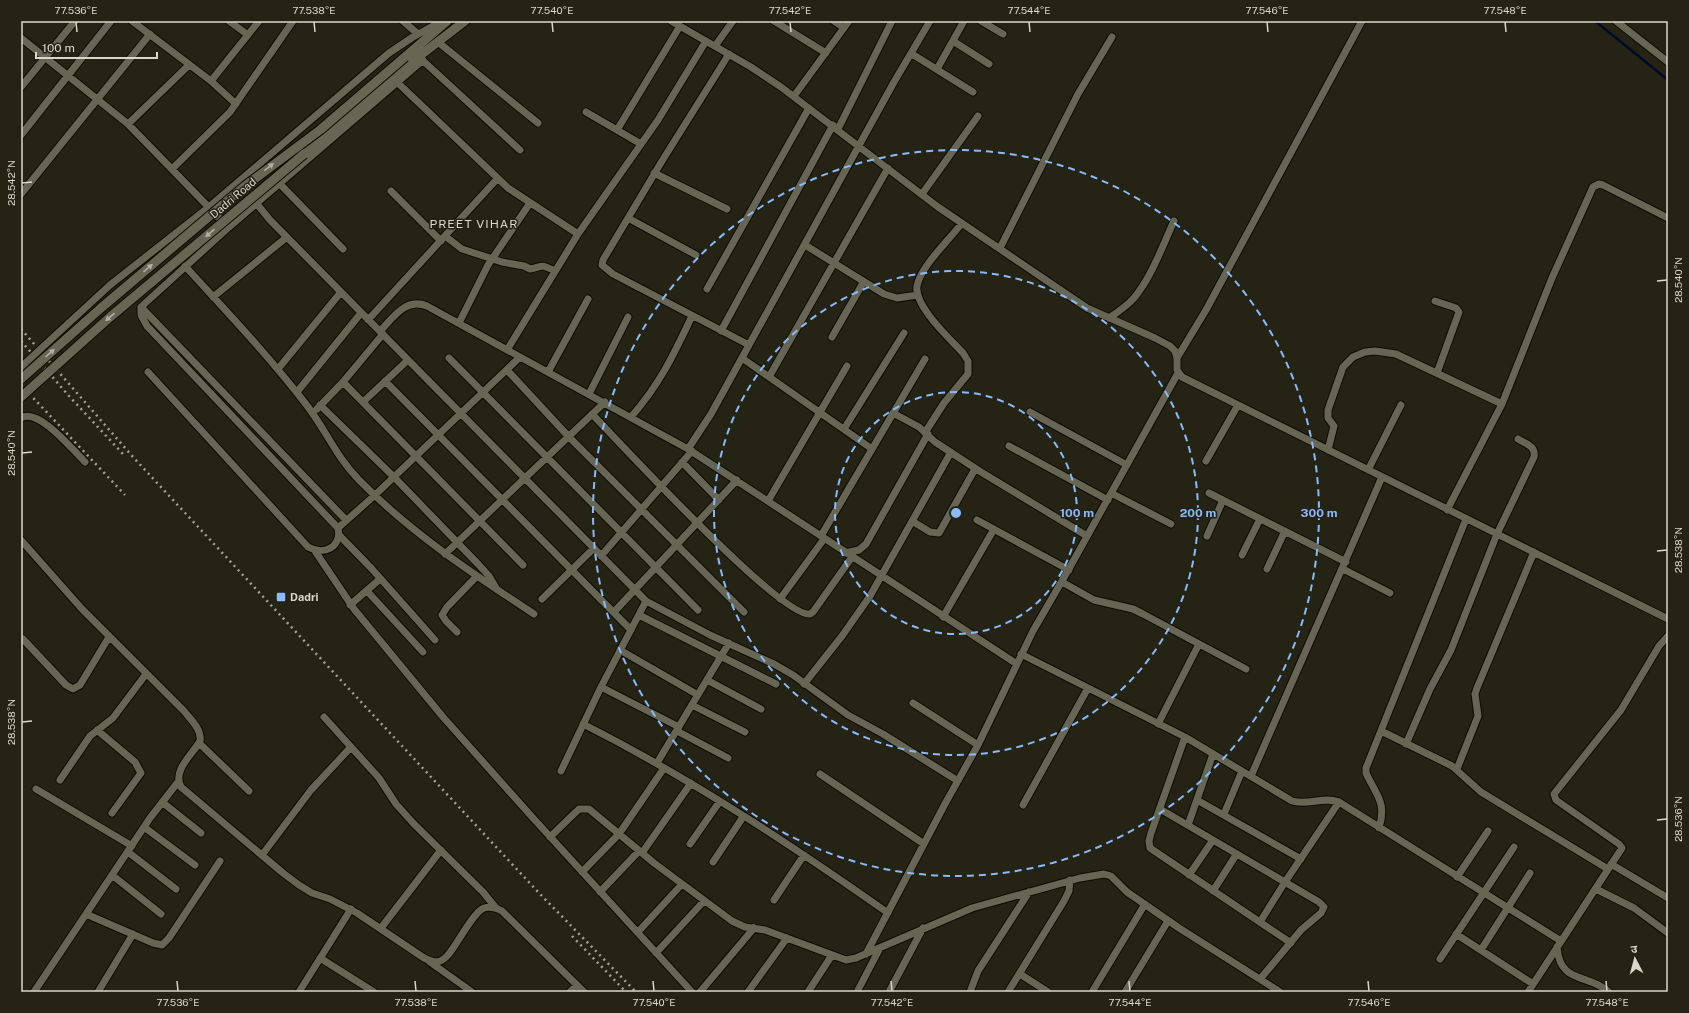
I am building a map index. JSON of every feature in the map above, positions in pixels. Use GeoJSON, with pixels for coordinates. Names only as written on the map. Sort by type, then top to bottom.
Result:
{"type":"FeatureCollection","features":[{"type":"Feature","properties":{"kind":"street"},"geometry":{"type":"LineString","coordinates":[[21,87],[74,21]]}},
{"type":"Feature","properties":{"kind":"street"},"geometry":{"type":"LineString","coordinates":[[21,135],[111,21]]}},
{"type":"Feature","properties":{"kind":"street"},"geometry":{"type":"LineString","coordinates":[[132,21],[211,82],[236,104]]}},
{"type":"Feature","properties":{"kind":"street"},"geometry":{"type":"LineString","coordinates":[[229,21],[248,35]]}},
{"type":"Feature","properties":{"kind":"street"},"geometry":{"type":"LineString","coordinates":[[211,82],[259,21]]}},
{"type":"Feature","properties":{"kind":"street"},"geometry":{"type":"LineString","coordinates":[[172,169],[195,148],[236,104],[293,21]]}},
{"type":"Feature","properties":{"kind":"street"},"geometry":{"type":"LineString","coordinates":[[403,21],[418,34]]}},
{"type":"Feature","properties":{"kind":"street"},"geometry":{"type":"LineString","coordinates":[[21,367],[110,285],[209,207],[389,53],[418,34],[442,21]]}},
{"type":"Feature","properties":{"kind":"street","name":"Dadri Road"},"geometry":{"type":"LineString","coordinates":[[21,379],[101,308],[245,186],[320,130],[447,21]]}},
{"type":"Feature","properties":{"kind":"street","name":"Dadri Road"},"geometry":{"type":"LineString","coordinates":[[21,397],[109,318],[465,21]]}},
{"type":"Feature","properties":{"kind":"street"},"geometry":{"type":"LineString","coordinates":[[671,21],[751,67],[794,96],[962,223],[1087,308],[1164,342],[1175,351],[1177,358],[1178,373],[1021,654],[978,745],[866,954]]}},
{"type":"Feature","properties":{"kind":"street"},"geometry":{"type":"LineString","coordinates":[[715,46],[733,21]]}},
{"type":"Feature","properties":{"kind":"street"},"geometry":{"type":"LineString","coordinates":[[774,21],[826,53]]}},
{"type":"Feature","properties":{"kind":"street"},"geometry":{"type":"LineString","coordinates":[[834,21],[844,28]]}},
{"type":"Feature","properties":{"kind":"street"},"geometry":{"type":"LineString","coordinates":[[794,96],[848,21]]}},
{"type":"Feature","properties":{"kind":"street"},"geometry":{"type":"LineString","coordinates":[[721,331],[836,127],[892,21]]}},
{"type":"Feature","properties":{"kind":"street"},"geometry":{"type":"LineString","coordinates":[[600,556],[662,486],[690,450],[860,146],[894,82],[912,54],[930,21]]}},
{"type":"Feature","properties":{"kind":"street"},"geometry":{"type":"LineString","coordinates":[[937,70],[964,21]]}},
{"type":"Feature","properties":{"kind":"street"},"geometry":{"type":"LineString","coordinates":[[981,21],[1003,34]]}},
{"type":"Feature","properties":{"kind":"street"},"geometry":{"type":"LineString","coordinates":[[1177,358],[1206,310],[1362,21]]}},
{"type":"Feature","properties":{"kind":"street"},"geometry":{"type":"LineString","coordinates":[[1616,21],[1668,62]]}},
{"type":"Feature","properties":{"kind":"street"},"geometry":{"type":"LineString","coordinates":[[617,130],[680,26]]}},
{"type":"Feature","properties":{"kind":"street"},"geometry":{"type":"LineString","coordinates":[[21,194],[150,34]]}},
{"type":"Feature","properties":{"kind":"street"},"geometry":{"type":"LineString","coordinates":[[1000,248],[1078,94],[1112,37]]}},
{"type":"Feature","properties":{"kind":"street"},"geometry":{"type":"LineString","coordinates":[[21,38],[128,124],[229,227]]}},
{"type":"Feature","properties":{"kind":"street"},"geometry":{"type":"LineString","coordinates":[[507,350],[578,234],[641,144],[706,41]]}},
{"type":"Feature","properties":{"kind":"street"},"geometry":{"type":"LineString","coordinates":[[953,41],[989,64]]}},
{"type":"Feature","properties":{"kind":"street"},"geometry":{"type":"LineString","coordinates":[[438,42],[538,123]]}},
{"type":"Feature","properties":{"kind":"street"},"geometry":{"type":"LineString","coordinates":[[729,54],[654,173],[603,260],[602,266],[613,274],[749,345]]}},
{"type":"Feature","properties":{"kind":"street"},"geometry":{"type":"LineString","coordinates":[[912,54],[973,92]]}},
{"type":"Feature","properties":{"kind":"street"},"geometry":{"type":"LineString","coordinates":[[435,640],[340,536],[338,528],[147,326],[140,315],[141,307],[229,227],[398,83],[421,59],[520,150]]}},
{"type":"Feature","properties":{"kind":"street"},"geometry":{"type":"LineString","coordinates":[[128,124],[189,65]]}},
{"type":"Feature","properties":{"kind":"street"},"geometry":{"type":"LineString","coordinates":[[398,83],[497,179],[530,203],[578,234]]}},
{"type":"Feature","properties":{"kind":"street"},"geometry":{"type":"LineString","coordinates":[[707,289],[809,108]]}},
{"type":"Feature","properties":{"kind":"street"},"geometry":{"type":"LineString","coordinates":[[586,112],[641,144]]}},
{"type":"Feature","properties":{"kind":"street"},"geometry":{"type":"LineString","coordinates":[[922,194],[978,116]]}},
{"type":"Feature","properties":{"kind":"street"},"geometry":{"type":"LineString","coordinates":[[769,377],[888,168]]}},
{"type":"Feature","properties":{"kind":"street"},"geometry":{"type":"LineString","coordinates":[[654,173],[727,209]]}},
{"type":"Feature","properties":{"kind":"street"},"geometry":{"type":"LineString","coordinates":[[368,320],[497,179]]}},
{"type":"Feature","properties":{"kind":"street"},"geometry":{"type":"LineString","coordinates":[[280,184],[343,249]]}},
{"type":"Feature","properties":{"kind":"street"},"geometry":{"type":"LineString","coordinates":[[1447,510],[1502,404],[1552,278],[1593,187],[1599,184],[1603,185],[1668,218]]}},
{"type":"Feature","properties":{"kind":"street"},"geometry":{"type":"LineString","coordinates":[[391,191],[443,238],[462,249],[515,266],[524,266],[530,269],[537,266],[544,266],[555,271]]}},
{"type":"Feature","properties":{"kind":"street"},"geometry":{"type":"LineString","coordinates":[[459,323],[492,259],[530,203]]}},
{"type":"Feature","properties":{"kind":"street"},"geometry":{"type":"LineString","coordinates":[[257,204],[361,313],[646,601],[774,664],[848,715],[958,781]]}},
{"type":"Feature","properties":{"kind":"street"},"geometry":{"type":"LineString","coordinates":[[628,218],[696,255]]}},
{"type":"Feature","properties":{"kind":"street"},"geometry":{"type":"LineString","coordinates":[[1110,318],[1133,300],[1142,287],[1151,273],[1174,221]]}},
{"type":"Feature","properties":{"kind":"street"},"geometry":{"type":"LineString","coordinates":[[845,553],[859,550],[866,544],[944,403],[964,380],[968,368],[968,361],[923,306],[918,295],[917,286],[925,269],[962,223]]}},
{"type":"Feature","properties":{"kind":"street"},"geometry":{"type":"LineString","coordinates":[[213,297],[287,237]]}},
{"type":"Feature","properties":{"kind":"street"},"geometry":{"type":"LineString","coordinates":[[805,245],[863,283],[884,294],[897,298],[918,295]]}},
{"type":"Feature","properties":{"kind":"street"},"geometry":{"type":"LineString","coordinates":[[185,266],[297,392],[313,413],[346,467],[375,495],[445,554],[534,614]]}},
{"type":"Feature","properties":{"kind":"street"},"geometry":{"type":"LineString","coordinates":[[832,338],[863,283]]}},
{"type":"Feature","properties":{"kind":"street"},"geometry":{"type":"LineString","coordinates":[[278,369],[341,292]]}},
{"type":"Feature","properties":{"kind":"street"},"geometry":{"type":"LineString","coordinates":[[548,372],[588,299]]}},
{"type":"Feature","properties":{"kind":"street"},"geometry":{"type":"LineString","coordinates":[[1435,301],[1456,308],[1459,312],[1437,373]]}},
{"type":"Feature","properties":{"kind":"street"},"geometry":{"type":"LineString","coordinates":[[313,413],[343,382],[381,333],[404,307],[416,302],[427,306],[459,323],[690,450],[852,558],[1017,664]]}},
{"type":"Feature","properties":{"kind":"street"},"geometry":{"type":"LineString","coordinates":[[141,307],[346,520]]}},
{"type":"Feature","properties":{"kind":"street"},"geometry":{"type":"LineString","coordinates":[[297,392],[361,313]]}},
{"type":"Feature","properties":{"kind":"street"},"geometry":{"type":"LineString","coordinates":[[631,417],[656,388],[692,316]]}},
{"type":"Feature","properties":{"kind":"street"},"geometry":{"type":"LineString","coordinates":[[589,394],[628,317]]}},
{"type":"Feature","properties":{"kind":"street"},"geometry":{"type":"LineString","coordinates":[[844,429],[904,333]]}},
{"type":"Feature","properties":{"kind":"street"},"geometry":{"type":"LineString","coordinates":[[1328,450],[1334,426],[1328,418],[1328,410],[1343,367],[1353,357],[1365,352],[1385,352],[1396,354],[1502,404]]}},
{"type":"Feature","properties":{"kind":"street"},"geometry":{"type":"LineString","coordinates":[[338,528],[375,495],[520,357]]}},
{"type":"Feature","properties":{"kind":"street"},"geometry":{"type":"LineString","coordinates":[[449,358],[698,610]]}},
{"type":"Feature","properties":{"kind":"street"},"geometry":{"type":"LineString","coordinates":[[742,358],[872,449]]}},
{"type":"Feature","properties":{"kind":"street"},"geometry":{"type":"LineString","coordinates":[[780,599],[823,538],[872,449],[925,359]]}},
{"type":"Feature","properties":{"kind":"street"},"geometry":{"type":"LineString","coordinates":[[363,402],[408,360]]}},
{"type":"Feature","properties":{"kind":"street"},"geometry":{"type":"LineString","coordinates":[[768,501],[847,366]]}},
{"type":"Feature","properties":{"kind":"street"},"geometry":{"type":"LineString","coordinates":[[507,370],[569,437],[744,612]]}},
{"type":"Feature","properties":{"kind":"street"},"geometry":{"type":"LineString","coordinates":[[148,372],[308,547],[315,551],[350,605],[443,717],[550,837],[692,992]]}},
{"type":"Feature","properties":{"kind":"street"},"geometry":{"type":"LineString","coordinates":[[1178,373],[1185,379],[1668,619]]}},
{"type":"Feature","properties":{"kind":"street"},"geometry":{"type":"LineString","coordinates":[[343,382],[523,565]]}},
{"type":"Feature","properties":{"kind":"street"},"geometry":{"type":"LineString","coordinates":[[385,382],[439,434],[502,501],[631,630]]}},
{"type":"Feature","properties":{"kind":"street"},"geometry":{"type":"LineString","coordinates":[[445,554],[548,458],[605,402]]}},
{"type":"Feature","properties":{"kind":"street"},"geometry":{"type":"LineString","coordinates":[[320,405],[394,477],[458,543],[489,576],[497,590]]}},
{"type":"Feature","properties":{"kind":"street"},"geometry":{"type":"LineString","coordinates":[[1206,461],[1238,405]]}},
{"type":"Feature","properties":{"kind":"street"},"geometry":{"type":"LineString","coordinates":[[1368,470],[1401,405]]}},
{"type":"Feature","properties":{"kind":"street"},"geometry":{"type":"LineString","coordinates":[[1030,412],[1127,465]]}},
{"type":"Feature","properties":{"kind":"street"},"geometry":{"type":"LineString","coordinates":[[893,413],[927,433],[935,442],[975,469],[1088,536]]}},
{"type":"Feature","properties":{"kind":"street"},"geometry":{"type":"LineString","coordinates":[[592,414],[749,573],[780,599],[803,614],[810,614],[820,603],[852,558]]}},
{"type":"Feature","properties":{"kind":"street"},"geometry":{"type":"LineString","coordinates":[[21,418],[27,415],[38,418],[85,462]]}},
{"type":"Feature","properties":{"kind":"street"},"geometry":{"type":"LineString","coordinates":[[1406,744],[1430,689],[1451,650],[1497,534],[1534,457],[1535,453],[1531,446],[1518,439]]}},
{"type":"Feature","properties":{"kind":"street"},"geometry":{"type":"LineString","coordinates":[[1009,446],[1109,496],[1171,524]]}},
{"type":"Feature","properties":{"kind":"street"},"geometry":{"type":"LineString","coordinates":[[804,684],[842,636],[882,577],[950,452]]}},
{"type":"Feature","properties":{"kind":"street"},"geometry":{"type":"LineString","coordinates":[[682,462],[719,500]]}},
{"type":"Feature","properties":{"kind":"street"},"geometry":{"type":"LineString","coordinates":[[912,521],[930,532],[940,533],[975,469]]}},
{"type":"Feature","properties":{"kind":"street"},"geometry":{"type":"LineString","coordinates":[[1251,776],[1382,477]]}},
{"type":"Feature","properties":{"kind":"street"},"geometry":{"type":"LineString","coordinates":[[614,612],[737,480]]}},
{"type":"Feature","properties":{"kind":"street"},"geometry":{"type":"LineString","coordinates":[[1209,493],[1285,531],[1390,593]]}},
{"type":"Feature","properties":{"kind":"street"},"geometry":{"type":"LineString","coordinates":[[1207,536],[1223,500]]}},
{"type":"Feature","properties":{"kind":"street"},"geometry":{"type":"LineString","coordinates":[[1242,555],[1260,519]]}},
{"type":"Feature","properties":{"kind":"street"},"geometry":{"type":"LineString","coordinates":[[1379,828],[1382,818],[1381,801],[1366,773],[1380,732],[1466,519]]}},
{"type":"Feature","properties":{"kind":"street"},"geometry":{"type":"LineString","coordinates":[[977,520],[1068,570]]}},
{"type":"Feature","properties":{"kind":"street"},"geometry":{"type":"LineString","coordinates":[[943,617],[994,529]]}},
{"type":"Feature","properties":{"kind":"street"},"geometry":{"type":"LineString","coordinates":[[1267,569],[1285,531]]}},
{"type":"Feature","properties":{"kind":"street"},"geometry":{"type":"LineString","coordinates":[[315,551],[328,549],[337,543],[340,536]]}},
{"type":"Feature","properties":{"kind":"street"},"geometry":{"type":"LineString","coordinates":[[21,540],[109,637],[184,711],[201,736],[199,743],[180,771],[178,782],[144,827],[34,992]]}},
{"type":"Feature","properties":{"kind":"street"},"geometry":{"type":"LineString","coordinates":[[542,599],[594,548]]}},
{"type":"Feature","properties":{"kind":"street"},"geometry":{"type":"LineString","coordinates":[[1457,769],[1478,716],[1476,694],[1477,688],[1534,552]]}},
{"type":"Feature","properties":{"kind":"street"},"geometry":{"type":"LineString","coordinates":[[457,632],[443,617],[444,611],[477,576]]}},
{"type":"Feature","properties":{"kind":"street"},"geometry":{"type":"LineString","coordinates":[[350,605],[380,579]]}},
{"type":"Feature","properties":{"kind":"street"},"geometry":{"type":"LineString","coordinates":[[1062,582],[1094,600],[1138,612],[1246,669]]}},
{"type":"Feature","properties":{"kind":"street"},"geometry":{"type":"LineString","coordinates":[[367,590],[423,652]]}},
{"type":"Feature","properties":{"kind":"street"},"geometry":{"type":"LineString","coordinates":[[560,771],[601,687],[646,601]]}},
{"type":"Feature","properties":{"kind":"street"},"geometry":{"type":"LineString","coordinates":[[639,615],[776,684]]}},
{"type":"Feature","properties":{"kind":"street"},"geometry":{"type":"LineString","coordinates":[[1528,992],[1621,849],[1621,846],[1556,800],[1554,794],[1621,710],[1659,646],[1668,636]]}},
{"type":"Feature","properties":{"kind":"street"},"geometry":{"type":"LineString","coordinates":[[23,639],[66,685],[73,689],[80,685],[109,637]]}},
{"type":"Feature","properties":{"kind":"street"},"geometry":{"type":"LineString","coordinates":[[657,763],[729,643]]}},
{"type":"Feature","properties":{"kind":"street"},"geometry":{"type":"LineString","coordinates":[[1158,724],[1199,644]]}},
{"type":"Feature","properties":{"kind":"street"},"geometry":{"type":"LineString","coordinates":[[620,650],[698,695]]}},
{"type":"Feature","properties":{"kind":"street"},"geometry":{"type":"LineString","coordinates":[[1021,654],[1185,737],[1283,796],[1299,803],[1329,800],[1339,802],[1456,877],[1507,907],[1559,944]]}},
{"type":"Feature","properties":{"kind":"street"},"geometry":{"type":"LineString","coordinates":[[60,780],[90,736],[113,718],[146,674]]}},
{"type":"Feature","properties":{"kind":"street"},"geometry":{"type":"LineString","coordinates":[[706,680],[761,709]]}},
{"type":"Feature","properties":{"kind":"street"},"geometry":{"type":"LineString","coordinates":[[601,687],[728,758]]}},
{"type":"Feature","properties":{"kind":"street"},"geometry":{"type":"LineString","coordinates":[[1023,805],[1088,688]]}},
{"type":"Feature","properties":{"kind":"street"},"geometry":{"type":"LineString","coordinates":[[913,702],[978,745]]}},
{"type":"Feature","properties":{"kind":"street"},"geometry":{"type":"LineString","coordinates":[[692,705],[745,732]]}},
{"type":"Feature","properties":{"kind":"street"},"geometry":{"type":"LineString","coordinates":[[324,717],[379,778],[396,804],[483,892],[496,908],[502,912],[584,992]]}},
{"type":"Feature","properties":{"kind":"street"},"geometry":{"type":"LineString","coordinates":[[583,724],[657,763],[691,783],[804,855],[888,913]]}},
{"type":"Feature","properties":{"kind":"street"},"geometry":{"type":"LineString","coordinates":[[97,730],[135,762],[141,773],[112,813]]}},
{"type":"Feature","properties":{"kind":"street"},"geometry":{"type":"LineString","coordinates":[[1380,732],[1437,758],[1457,769],[1481,792],[1610,867],[1668,898]]}},
{"type":"Feature","properties":{"kind":"street"},"geometry":{"type":"LineString","coordinates":[[1185,737],[1149,837],[1150,848],[1213,892],[1291,943]]}},
{"type":"Feature","properties":{"kind":"street"},"geometry":{"type":"LineString","coordinates":[[199,743],[249,792]]}},
{"type":"Feature","properties":{"kind":"street"},"geometry":{"type":"LineString","coordinates":[[262,855],[311,790],[351,747]]}},
{"type":"Feature","properties":{"kind":"street"},"geometry":{"type":"LineString","coordinates":[[1188,825],[1213,754]]}},
{"type":"Feature","properties":{"kind":"street"},"geometry":{"type":"LineString","coordinates":[[582,872],[619,834],[664,768]]}},
{"type":"Feature","properties":{"kind":"street"},"geometry":{"type":"LineString","coordinates":[[1224,814],[1242,771]]}},
{"type":"Feature","properties":{"kind":"street"},"geometry":{"type":"LineString","coordinates":[[820,774],[924,844]]}},
{"type":"Feature","properties":{"kind":"street"},"geometry":{"type":"LineString","coordinates":[[178,782],[181,787],[298,885],[351,909],[430,961],[468,991]]}},
{"type":"Feature","properties":{"kind":"street"},"geometry":{"type":"LineString","coordinates":[[600,892],[641,852],[691,783]]}},
{"type":"Feature","properties":{"kind":"street"},"geometry":{"type":"LineString","coordinates":[[36,788],[130,849],[176,889]]}},
{"type":"Feature","properties":{"kind":"street"},"geometry":{"type":"LineString","coordinates":[[1197,800],[1301,859]]}},
{"type":"Feature","properties":{"kind":"street"},"geometry":{"type":"LineString","coordinates":[[690,844],[720,801]]}},
{"type":"Feature","properties":{"kind":"street"},"geometry":{"type":"LineString","coordinates":[[162,802],[201,833]]}},
{"type":"Feature","properties":{"kind":"street"},"geometry":{"type":"LineString","coordinates":[[1260,922],[1284,882],[1339,802]]}},
{"type":"Feature","properties":{"kind":"street"},"geometry":{"type":"LineString","coordinates":[[550,837],[580,810],[584,808],[592,810],[641,852],[704,901],[739,925],[765,930],[846,960],[866,954],[972,908],[1070,880],[1096,874],[1104,874],[1111,876],[1127,892],[1168,921],[1261,978],[1280,992]]}},
{"type":"Feature","properties":{"kind":"street"},"geometry":{"type":"LineString","coordinates":[[1160,809],[1236,855],[1319,902],[1324,907],[1321,913],[1306,925],[1261,978]]}},
{"type":"Feature","properties":{"kind":"street"},"geometry":{"type":"LineString","coordinates":[[713,862],[744,816]]}},
{"type":"Feature","properties":{"kind":"street"},"geometry":{"type":"LineString","coordinates":[[144,827],[195,865]]}},
{"type":"Feature","properties":{"kind":"street"},"geometry":{"type":"LineString","coordinates":[[1456,877],[1488,831]]}},
{"type":"Feature","properties":{"kind":"street"},"geometry":{"type":"LineString","coordinates":[[1190,875],[1213,840]]}},
{"type":"Feature","properties":{"kind":"street"},"geometry":{"type":"LineString","coordinates":[[1440,958],[1514,847]]}},
{"type":"Feature","properties":{"kind":"street"},"geometry":{"type":"LineString","coordinates":[[381,928],[441,850]]}},
{"type":"Feature","properties":{"kind":"street"},"geometry":{"type":"LineString","coordinates":[[774,900],[804,855]]}},
{"type":"Feature","properties":{"kind":"street"},"geometry":{"type":"LineString","coordinates":[[1213,892],[1236,855]]}},
{"type":"Feature","properties":{"kind":"street"},"geometry":{"type":"LineString","coordinates":[[86,914],[158,944],[165,943],[220,861]]}},
{"type":"Feature","properties":{"kind":"street"},"geometry":{"type":"LineString","coordinates":[[1481,950],[1530,873]]}},
{"type":"Feature","properties":{"kind":"street"},"geometry":{"type":"LineString","coordinates":[[112,875],[161,914]]}},
{"type":"Feature","properties":{"kind":"street"},"geometry":{"type":"LineString","coordinates":[[1008,992],[1068,895],[1070,880]]}},
{"type":"Feature","properties":{"kind":"street"},"geometry":{"type":"LineString","coordinates":[[638,932],[682,884]]}},
{"type":"Feature","properties":{"kind":"street"},"geometry":{"type":"LineString","coordinates":[[1596,889],[1634,908],[1668,933]]}},
{"type":"Feature","properties":{"kind":"street"},"geometry":{"type":"LineString","coordinates":[[970,992],[978,971],[1029,892]]}},
{"type":"Feature","properties":{"kind":"street"},"geometry":{"type":"LineString","coordinates":[[656,953],[704,901]]}},
{"type":"Feature","properties":{"kind":"street"},"geometry":{"type":"LineString","coordinates":[[1092,992],[1145,904]]}},
{"type":"Feature","properties":{"kind":"street"},"geometry":{"type":"LineString","coordinates":[[430,961],[436,962],[445,958],[481,910],[490,907],[496,908]]}},
{"type":"Feature","properties":{"kind":"street"},"geometry":{"type":"LineString","coordinates":[[299,992],[351,909]]}},
{"type":"Feature","properties":{"kind":"street"},"geometry":{"type":"LineString","coordinates":[[1125,992],[1168,921]]}},
{"type":"Feature","properties":{"kind":"street"},"geometry":{"type":"LineString","coordinates":[[700,992],[754,928]]}},
{"type":"Feature","properties":{"kind":"street"},"geometry":{"type":"LineString","coordinates":[[889,992],[923,928]]}},
{"type":"Feature","properties":{"kind":"street"},"geometry":{"type":"LineString","coordinates":[[98,992],[133,934]]}},
{"type":"Feature","properties":{"kind":"street"},"geometry":{"type":"LineString","coordinates":[[1456,934],[1533,984]]}},
{"type":"Feature","properties":{"kind":"street"},"geometry":{"type":"LineString","coordinates":[[748,992],[787,938]]}},
{"type":"Feature","properties":{"kind":"street"},"geometry":{"type":"LineString","coordinates":[[1559,944],[1560,963],[1565,970],[1576,977],[1601,985],[1609,992]]}},
{"type":"Feature","properties":{"kind":"street"},"geometry":{"type":"LineString","coordinates":[[857,992],[880,948]]}},
{"type":"Feature","properties":{"kind":"street"},"geometry":{"type":"LineString","coordinates":[[808,992],[832,955]]}},
{"type":"Feature","properties":{"kind":"street"},"geometry":{"type":"LineString","coordinates":[[320,958],[374,992]]}},
{"type":"Feature","properties":{"kind":"street"},"geometry":{"type":"LineString","coordinates":[[1020,974],[1048,992]]}},
{"type":"Feature","properties":{"kind":"street"},"geometry":{"type":"LineString","coordinates":[[570,992],[577,985]]}},
{"type":"Feature","properties":{"kind":"waterway"},"geometry":{"type":"LineString","coordinates":[[1595,21],[1668,80]]}},
{"type":"Feature","properties":{"kind":"railway"},"geometry":{"type":"LineString","coordinates":[[21,329],[133,457],[539,893],[636,992]]}},
{"type":"Feature","properties":{"kind":"railway"},"geometry":{"type":"LineString","coordinates":[[21,341],[69,396],[123,454]]}},
{"type":"Feature","properties":{"kind":"railway"},"geometry":{"type":"LineString","coordinates":[[21,385],[125,495]]}},
{"type":"Feature","properties":{"kind":"railway"},"geometry":{"type":"LineString","coordinates":[[572,936],[626,992]]}},
{"type":"Feature","properties":{"kind":"place","name":"Dadri"},"geometry":{"type":"Point","coordinates":[281,597]}},
{"type":"Feature","properties":{"kind":"district","name":"PREET VIHAR"},"geometry":{"type":"Point","coordinates":[474,224]}}]}
